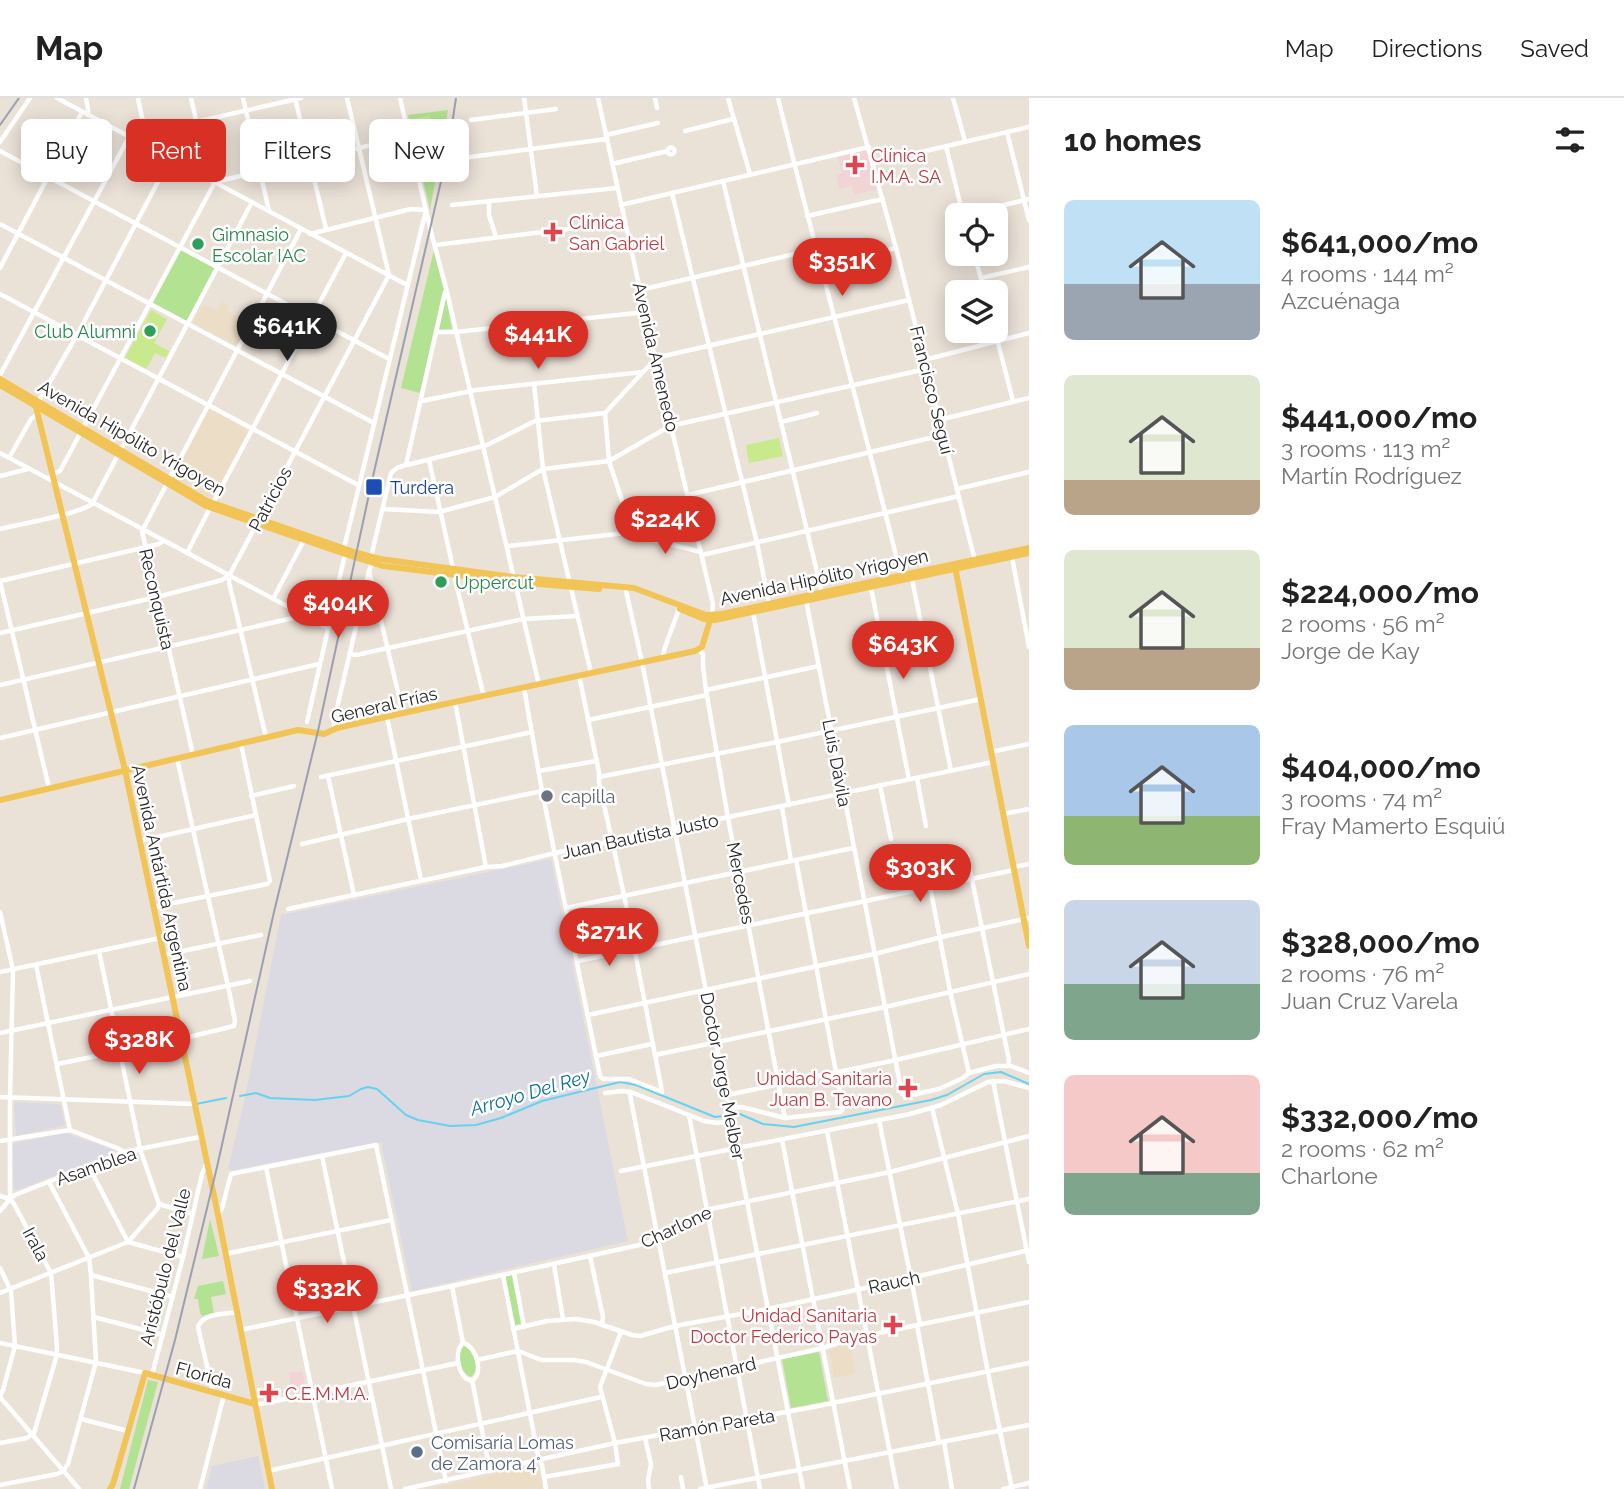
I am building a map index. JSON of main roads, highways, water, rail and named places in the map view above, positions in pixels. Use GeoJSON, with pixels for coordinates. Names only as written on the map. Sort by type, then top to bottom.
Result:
{"type":"FeatureCollection","features":[{"type":"Feature","properties":{"kind":"main road","name":"Avenida Hipólito Yrigoyen"},"geometry":{"type":"LineString","coordinates":[[0,377],[82,430],[212,506],[371,560],[514,580],[638,589],[711,618],[769,603],[871,588],[955,567]]}},
{"type":"Feature","properties":{"kind":"main road","name":"Avenida Hipólito Yrigoyen"},"geometry":{"type":"LineString","coordinates":[[0,385],[36,402]]}},
{"type":"Feature","properties":{"kind":"main road","name":"Avenida Antártida Argentina"},"geometry":{"type":"LineString","coordinates":[[36,402],[36,415],[125,770],[272,1489]]}},
{"type":"Feature","properties":{"kind":"main road","name":"Avenida Hipólito Yrigoyen"},"geometry":{"type":"LineString","coordinates":[[258,522],[304,540],[344,551]]}},
{"type":"Feature","properties":{"kind":"main road","name":"Avenida Hipólito Yrigoyen"},"geometry":{"type":"LineString","coordinates":[[975,563],[1029,548]]}},
{"type":"Feature","properties":{"kind":"main road","name":"Avenida Hipólito Yrigoyen"},"geometry":{"type":"LineString","coordinates":[[823,595],[901,576],[1029,553]]}},
{"type":"Feature","properties":{"kind":"main road"},"geometry":{"type":"LineString","coordinates":[[955,567],[1026,919],[1029,946]]}},
{"type":"Feature","properties":{"kind":"main road","name":"Avenida Hipólito Yrigoyen"},"geometry":{"type":"LineString","coordinates":[[569,584],[642,594],[701,618],[753,612],[806,598]]}},
{"type":"Feature","properties":{"kind":"main road","name":"General Frías"},"geometry":{"type":"LineString","coordinates":[[0,800],[265,737],[301,730],[324,734],[334,729],[403,713],[699,649],[704,643],[711,618]]}},
{"type":"Feature","properties":{"kind":"main road","name":"Florida"},"geometry":{"type":"LineString","coordinates":[[148,1374],[255,1404]]}},
{"type":"Feature","properties":{"kind":"main road","name":"Aristóbulo del Valle"},"geometry":{"type":"LineString","coordinates":[[110,1489],[148,1374]]}},
{"type":"Feature","properties":{"kind":"waterway","name":"Arroyo Del Rey"},"geometry":{"type":"LineString","coordinates":[[240,1096],[256,1093],[270,1098],[315,1100],[349,1096],[368,1087],[377,1089],[406,1115],[450,1126],[476,1125],[542,1101],[620,1082],[636,1085],[715,1117],[740,1114],[763,1124],[794,1127],[931,1100],[947,1095],[984,1074],[1001,1072],[1029,1084]]}},
{"type":"Feature","properties":{"kind":"waterway","name":"Arroyo Del Rey"},"geometry":{"type":"LineString","coordinates":[[196,1104],[226,1098]]}},
{"type":"Feature","properties":{"kind":"railway"},"geometry":{"type":"LineString","coordinates":[[0,125],[19,98]]}},
{"type":"Feature","properties":{"kind":"railway"},"geometry":{"type":"LineString","coordinates":[[134,1489],[175,1340],[217,1167],[318,731],[448,151],[456,98]]}},
{"type":"Feature","properties":{"kind":"place","name":"Clínica I.M.A. SA"},"geometry":{"type":"Point","coordinates":[855,165]}},
{"type":"Feature","properties":{"kind":"place","name":"Clínica San Gabriel"},"geometry":{"type":"Point","coordinates":[553,232]}},
{"type":"Feature","properties":{"kind":"place","name":"Gimnasio Escolar IAC"},"geometry":{"type":"Point","coordinates":[198,244]}},
{"type":"Feature","properties":{"kind":"place","name":"Club Alumni"},"geometry":{"type":"Point","coordinates":[150,331]}},
{"type":"Feature","properties":{"kind":"place","name":"Turdera"},"geometry":{"type":"Point","coordinates":[374,487]}},
{"type":"Feature","properties":{"kind":"place","name":"Uppercut"},"geometry":{"type":"Point","coordinates":[441,582]}},
{"type":"Feature","properties":{"kind":"place","name":"capilla"},"geometry":{"type":"Point","coordinates":[547,796]}},
{"type":"Feature","properties":{"kind":"place","name":"Unidad Sanitaria Juan B. Tavano"},"geometry":{"type":"Point","coordinates":[908,1088]}},
{"type":"Feature","properties":{"kind":"place","name":"Unidad Sanitaria Doctor Federico Payas"},"geometry":{"type":"Point","coordinates":[893,1325]}},
{"type":"Feature","properties":{"kind":"place","name":"C.E.M.M.A."},"geometry":{"type":"Point","coordinates":[269,1393]}},
{"type":"Feature","properties":{"kind":"place","name":"Comisaría Lomas de Zamora 4°"},"geometry":{"type":"Point","coordinates":[417,1452]}}]}
